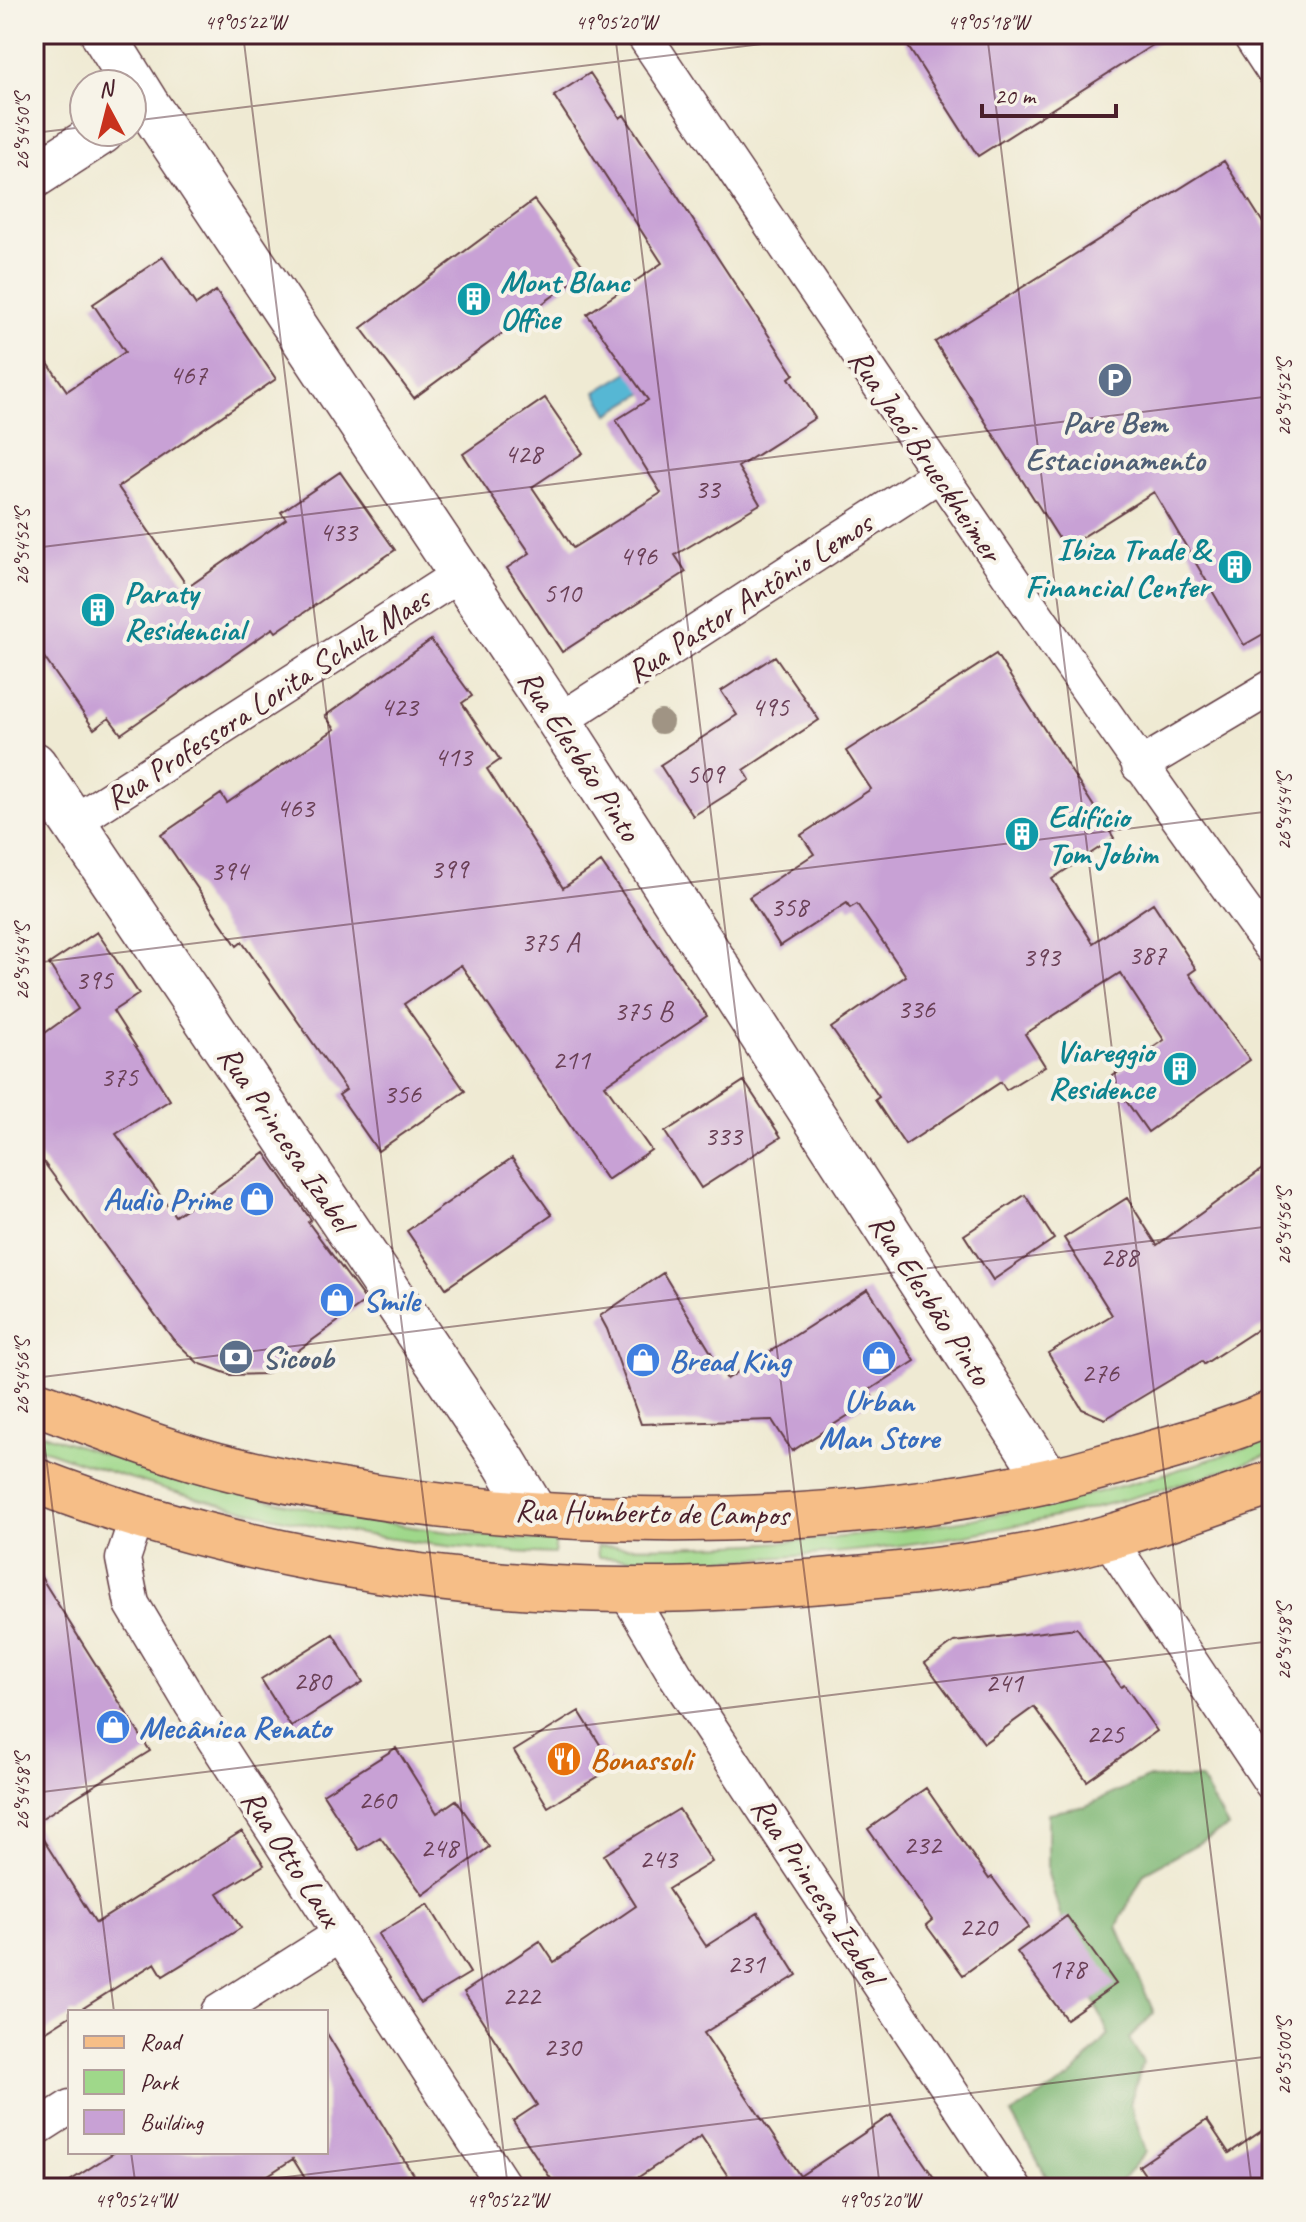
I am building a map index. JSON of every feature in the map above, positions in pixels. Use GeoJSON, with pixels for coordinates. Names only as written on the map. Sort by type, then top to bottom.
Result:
{"type":"FeatureCollection","features":[{"type":"Feature","properties":{"kind":"main road","name":"Rua Humberto de Campos"},"geometry":{"type":"LineString","coordinates":[[34,1402],[229,1468],[343,1493],[580,1517],[766,1518],[941,1500],[1049,1481],[1219,1435],[1272,1413]]}},
{"type":"Feature","properties":{"kind":"main road"},"geometry":{"type":"LineString","coordinates":[[37,1484],[241,1543],[451,1580],[625,1590],[779,1585],[953,1569],[1108,1538],[1272,1483]]}},
{"type":"Feature","properties":{"kind":"street","name":"Rua Elesbão Pinto"},"geometry":{"type":"LineString","coordinates":[[103,34],[120,68]]}},
{"type":"Feature","properties":{"kind":"street","name":"Rua Jacó Brueckheimer"},"geometry":{"type":"LineString","coordinates":[[643,34],[1139,766],[1272,948]]}},
{"type":"Feature","properties":{"kind":"street"},"geometry":{"type":"LineString","coordinates":[[1249,34],[1272,69]]}},
{"type":"Feature","properties":{"kind":"street","name":"Rua Elesbão Pinto"},"geometry":{"type":"LineString","coordinates":[[148,121],[559,721],[1049,1481]]}},
{"type":"Feature","properties":{"kind":"street"},"geometry":{"type":"LineString","coordinates":[[34,176],[77,148]]}},
{"type":"Feature","properties":{"kind":"street","name":"Rua Pastor Antônio Lemos"},"geometry":{"type":"LineString","coordinates":[[559,721],[940,474]]}},
{"type":"Feature","properties":{"kind":"street","name":"Rua Professora Lorita Schulz Maes"},"geometry":{"type":"LineString","coordinates":[[74,822],[460,574]]}},
{"type":"Feature","properties":{"kind":"street"},"geometry":{"type":"LineString","coordinates":[[1139,766],[1272,687]]}},
{"type":"Feature","properties":{"kind":"street","name":"Rua Princesa Izabel"},"geometry":{"type":"LineString","coordinates":[[34,764],[505,1463],[535,1513]]}},
{"type":"Feature","properties":{"kind":"street","name":"Rua Otto Laux"},"geometry":{"type":"LineString","coordinates":[[138,1514],[123,1559],[132,1604],[192,1705],[505,2188]]}},
{"type":"Feature","properties":{"kind":"street"},"geometry":{"type":"LineString","coordinates":[[1108,1538],[1272,1784]]}},
{"type":"Feature","properties":{"kind":"street","name":"Rua Princesa Izabel"},"geometry":{"type":"LineString","coordinates":[[625,1590],[676,1676],[1014,2188]]}},
{"type":"Feature","properties":{"kind":"street"},"geometry":{"type":"LineString","coordinates":[[221,2010],[341,1934]]}},
{"type":"Feature","properties":{"kind":"street"},"geometry":{"type":"LineString","coordinates":[[34,2130],[68,2108]]}},
{"type":"Feature","properties":{"kind":"green space"},"geometry":{"type":"Polygon","coordinates":[[[34,1431],[161,1472],[291,1505],[423,1529],[556,1541],[554,1554],[421,1543],[355,1533],[225,1505],[97,1468],[34,1446],[34,1431]]]}},
{"type":"Feature","properties":{"kind":"green space"},"geometry":{"type":"Polygon","coordinates":[[[1272,1438],[1272,1454],[1190,1481],[1024,1524],[940,1540],[770,1558],[684,1560],[598,1557],[597,1546],[770,1543],[855,1536],[940,1524],[1024,1509],[1108,1489],[1272,1438]]]}},
{"type":"Feature","properties":{"kind":"green space"},"geometry":{"type":"Polygon","coordinates":[[[1147,1778],[1201,1779],[1228,1827],[1144,1873],[1117,1926],[1154,2013],[1129,2039],[1143,2062],[1130,2103],[1146,2151],[1116,2188],[1053,2188],[1011,2114],[1070,2078],[1109,2035],[1069,1944],[1048,1874],[1048,1813],[1086,1806],[1147,1778]]]}},
{"type":"Feature","properties":{"kind":"water"},"geometry":{"type":"Polygon","coordinates":[[[635,368],[649,390],[609,414],[596,392],[635,368]]]}},
{"type":"Feature","properties":{"kind":"building"},"geometry":{"type":"Polygon","coordinates":[[[900,34],[1170,34],[978,156],[900,34]]]}},
{"type":"Feature","properties":{"kind":"building"},"geometry":{"type":"Polygon","coordinates":[[[590,73],[620,118],[624,115],[794,374],[789,378],[815,418],[738,467],[760,504],[675,555],[686,572],[562,652],[507,568],[530,553],[463,454],[545,398],[583,453],[532,487],[573,548],[661,493],[616,420],[648,400],[587,314],[662,263],[554,96],[590,73]]]}},
{"type":"Feature","properties":{"kind":"building","name":"Pare Bem Estacionamento"},"geometry":{"type":"Polygon","coordinates":[[[1224,161],[1272,237],[1272,629],[1244,645],[1154,492],[1065,548],[935,342],[1224,161]]]}},
{"type":"Feature","properties":{"kind":"building","name":"Mont Blanc Office"},"geometry":{"type":"Polygon","coordinates":[[[534,200],[587,271],[414,398],[361,328],[534,200]]]}},
{"type":"Feature","properties":{"kind":"building"},"geometry":{"type":"Polygon","coordinates":[[[163,257],[196,305],[216,291],[276,379],[118,487],[188,587],[286,519],[281,512],[340,472],[395,550],[276,632],[273,628],[121,734],[109,718],[94,729],[34,643],[34,343],[67,391],[125,352],[93,304],[163,257]]]}},
{"type":"Feature","properties":{"kind":"building"},"geometry":{"type":"Polygon","coordinates":[[[431,640],[472,696],[462,703],[500,760],[487,769],[563,888],[601,862],[707,1016],[605,1085],[651,1150],[607,1180],[461,965],[404,1004],[465,1091],[378,1151],[339,1095],[346,1090],[242,942],[237,946],[161,835],[221,794],[227,803],[335,729],[325,716],[431,640]]]}},
{"type":"Feature","properties":{"kind":"building"},"geometry":{"type":"Polygon","coordinates":[[[996,654],[1114,838],[1052,879],[1093,943],[1153,903],[1196,969],[1189,974],[1250,1060],[1148,1132],[1110,1078],[1164,1040],[1120,973],[1025,1034],[1045,1066],[1006,1090],[1001,1082],[905,1145],[875,1100],[879,1097],[831,1028],[906,976],[857,904],[850,908],[847,903],[780,946],[749,897],[814,854],[801,835],[871,789],[846,751],[996,654]]]}},
{"type":"Feature","properties":{"kind":"building"},"geometry":{"type":"Polygon","coordinates":[[[775,656],[819,720],[744,770],[750,780],[693,816],[660,765],[737,715],[721,691],[775,656]]]}},
{"type":"Feature","properties":{"kind":"building"},"geometry":{"type":"Polygon","coordinates":[[[97,932],[139,994],[113,1011],[170,1100],[116,1134],[175,1216],[265,1153],[311,1220],[308,1222],[366,1301],[266,1374],[231,1375],[198,1363],[173,1339],[34,1149],[34,1041],[78,1009],[49,964],[97,932]]]}},
{"type":"Feature","properties":{"kind":"building"},"geometry":{"type":"Polygon","coordinates":[[[744,1081],[781,1137],[701,1188],[665,1132],[744,1081]]]}},
{"type":"Feature","properties":{"kind":"building"},"geometry":{"type":"Polygon","coordinates":[[[512,1158],[552,1215],[446,1288],[407,1231],[512,1158]]]}},
{"type":"Feature","properties":{"kind":"building"},"geometry":{"type":"Polygon","coordinates":[[[1272,1162],[1272,1320],[1204,1364],[1202,1361],[1105,1419],[1082,1409],[1048,1353],[1112,1315],[1064,1238],[1127,1198],[1157,1245],[1272,1162]]]}},
{"type":"Feature","properties":{"kind":"building"},"geometry":{"type":"Polygon","coordinates":[[[1025,1195],[1054,1239],[993,1280],[964,1235],[1025,1195]]]}},
{"type":"Feature","properties":{"kind":"building"},"geometry":{"type":"Polygon","coordinates":[[[663,1273],[727,1379],[868,1289],[915,1361],[868,1391],[874,1399],[792,1451],[772,1420],[641,1424],[600,1316],[663,1273]]]}},
{"type":"Feature","properties":{"kind":"building"},"geometry":{"type":"Polygon","coordinates":[[[34,1566],[150,1751],[34,1823],[34,1566]]]}},
{"type":"Feature","properties":{"kind":"building"},"geometry":{"type":"Polygon","coordinates":[[[1077,1628],[1157,1731],[1087,1781],[1034,1707],[984,1743],[925,1663],[954,1642],[1077,1628]]]}},
{"type":"Feature","properties":{"kind":"building"},"geometry":{"type":"Polygon","coordinates":[[[333,1634],[363,1682],[291,1727],[261,1679],[333,1634]]]}},
{"type":"Feature","properties":{"kind":"building","name":"Bonassoli"},"geometry":{"type":"Polygon","coordinates":[[[579,1711],[614,1767],[548,1807],[514,1751],[579,1711]]]}},
{"type":"Feature","properties":{"kind":"building"},"geometry":{"type":"Polygon","coordinates":[[[396,1748],[437,1813],[456,1800],[489,1847],[423,1895],[380,1837],[359,1850],[323,1794],[396,1748]]]}},
{"type":"Feature","properties":{"kind":"building"},"geometry":{"type":"Polygon","coordinates":[[[926,1788],[989,1879],[992,1877],[1029,1927],[963,1975],[926,1925],[932,1920],[868,1829],[926,1788]]]}},
{"type":"Feature","properties":{"kind":"building"},"geometry":{"type":"Polygon","coordinates":[[[679,1809],[712,1862],[668,1889],[706,1946],[758,1913],[797,1975],[704,2033],[800,2176],[891,2115],[941,2188],[736,2188],[701,2136],[622,2188],[557,2188],[513,2121],[537,2105],[464,1992],[540,1941],[554,1962],[636,1906],[604,1855],[679,1809]]]}},
{"type":"Feature","properties":{"kind":"building"},"geometry":{"type":"Polygon","coordinates":[[[34,1825],[96,1923],[242,1831],[264,1865],[218,1893],[241,1928],[163,1976],[155,1963],[80,2010],[68,2010],[68,2017],[34,2039],[34,1825]]]}},
{"type":"Feature","properties":{"kind":"building"},"geometry":{"type":"Polygon","coordinates":[[[428,1904],[470,1973],[420,2003],[378,1934],[428,1904]]]}},
{"type":"Feature","properties":{"kind":"building"},"geometry":{"type":"Polygon","coordinates":[[[1067,1916],[1116,1984],[1066,2019],[1017,1952],[1067,1916]]]}},
{"type":"Feature","properties":{"kind":"building"},"geometry":{"type":"Polygon","coordinates":[[[328,2035],[421,2188],[311,2188],[293,2159],[248,2188],[59,2188],[112,2154],[328,2154],[328,2035]]]}},
{"type":"Feature","properties":{"kind":"building"},"geometry":{"type":"Polygon","coordinates":[[[1207,2120],[1229,2153],[1272,2124],[1272,2188],[1154,2188],[1139,2166],[1207,2120]]]}},
{"type":"Feature","properties":{"kind":"place","name":"Mont Blanc Office"},"geometry":{"type":"Point","coordinates":[474,299]}},
{"type":"Feature","properties":{"kind":"place","name":"Pare Bem Estacionamento"},"geometry":{"type":"Point","coordinates":[1115,380]}},
{"type":"Feature","properties":{"kind":"place","name":"Ibiza Trade & Financial Center"},"geometry":{"type":"Point","coordinates":[1235,567]}},
{"type":"Feature","properties":{"kind":"place","name":"Paraty Residencial"},"geometry":{"type":"Point","coordinates":[98,610]}},
{"type":"Feature","properties":{"kind":"place","name":"Edifício Tom Jobim"},"geometry":{"type":"Point","coordinates":[1022,834]}},
{"type":"Feature","properties":{"kind":"place","name":"Viareggio Residence"},"geometry":{"type":"Point","coordinates":[1180,1069]}},
{"type":"Feature","properties":{"kind":"place","name":"Audio Prime"},"geometry":{"type":"Point","coordinates":[257,1199]}},
{"type":"Feature","properties":{"kind":"place","name":"Smile"},"geometry":{"type":"Point","coordinates":[337,1300]}},
{"type":"Feature","properties":{"kind":"place","name":"Sicoob"},"geometry":{"type":"Point","coordinates":[236,1357]}},
{"type":"Feature","properties":{"kind":"place","name":"Urban Man Store"},"geometry":{"type":"Point","coordinates":[879,1358]}},
{"type":"Feature","properties":{"kind":"place","name":"Bread King"},"geometry":{"type":"Point","coordinates":[643,1360]}},
{"type":"Feature","properties":{"kind":"place","name":"Mecânica Renato"},"geometry":{"type":"Point","coordinates":[113,1727]}},
{"type":"Feature","properties":{"kind":"place","name":"Bonassoli"},"geometry":{"type":"Point","coordinates":[564,1759]}}]}
